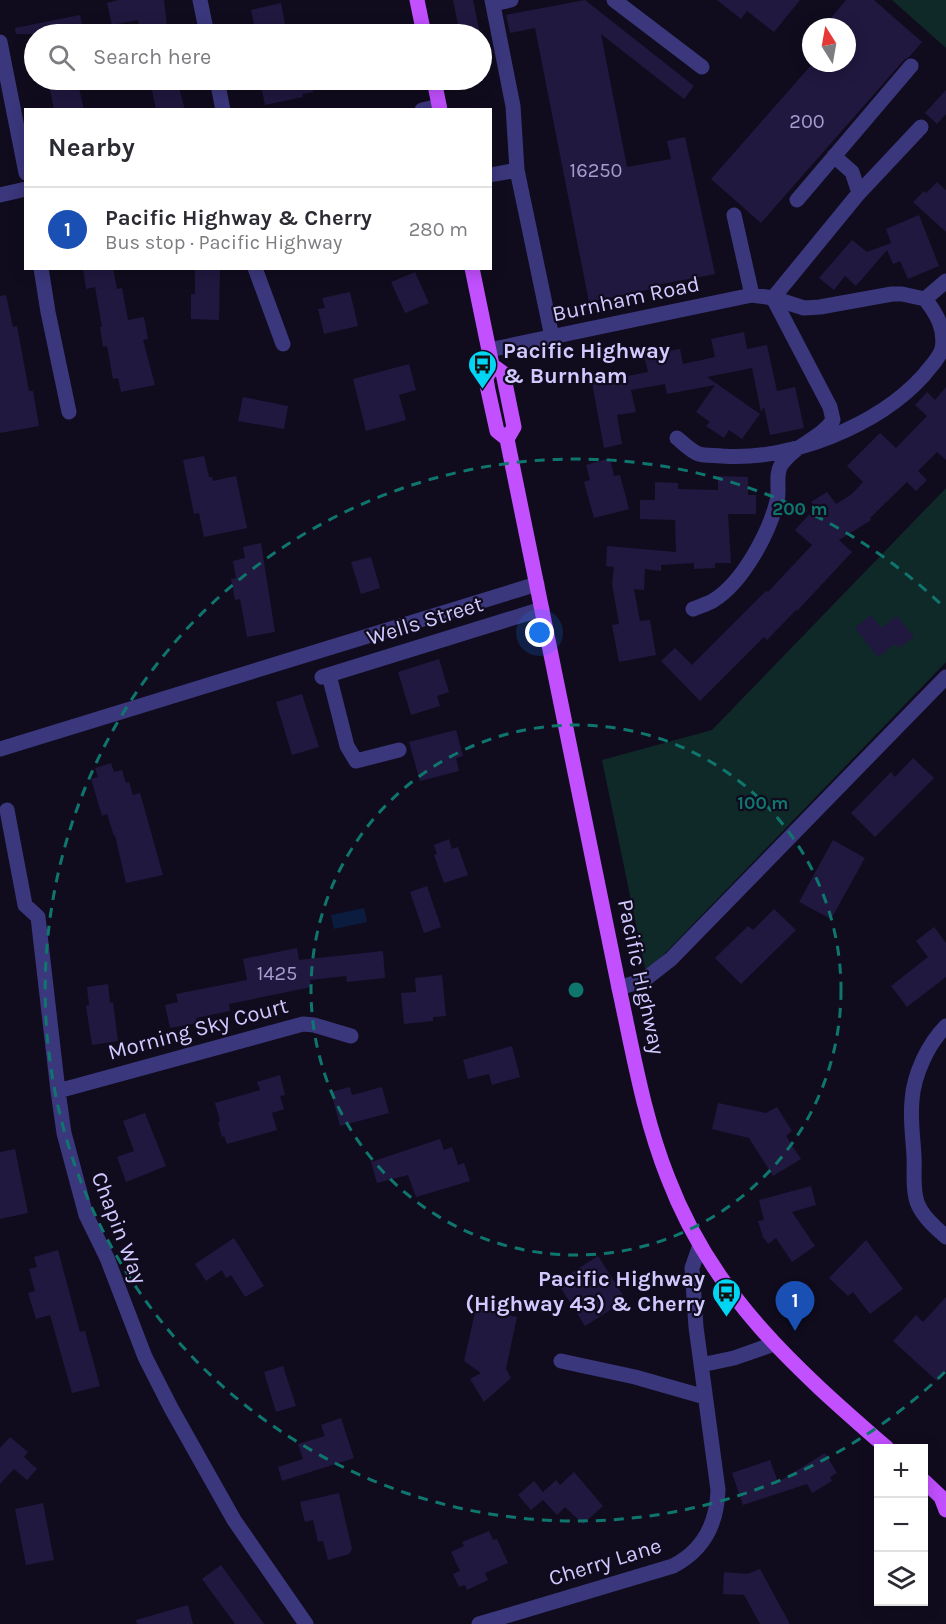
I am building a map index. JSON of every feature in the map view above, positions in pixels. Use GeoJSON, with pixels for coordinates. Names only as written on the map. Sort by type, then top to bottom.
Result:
{"type":"FeatureCollection","features":[{"type":"Feature","properties":{"kind":"main road"},"geometry":{"type":"LineString","coordinates":[[417,0],[422,24]]}},
{"type":"Feature","properties":{"kind":"main road"},"geometry":{"type":"LineString","coordinates":[[436,90],[440,108]]}},
{"type":"Feature","properties":{"kind":"main road","name":"Pacific Highway"},"geometry":{"type":"LineString","coordinates":[[472,270],[490,358],[503,374],[508,397],[514,427],[507,439],[619,988],[656,1143],[668,1179],[700,1245],[719,1276],[756,1324],[822,1392],[880,1444]]}},
{"type":"Feature","properties":{"kind":"main road"},"geometry":{"type":"LineString","coordinates":[[928,1484],[945,1498]]}},
{"type":"Feature","properties":{"kind":"street"},"geometry":{"type":"LineString","coordinates":[[200,0],[205,24]]}},
{"type":"Feature","properties":{"kind":"street"},"geometry":{"type":"LineString","coordinates":[[511,0],[493,2],[513,106],[517,170],[552,337]]}},
{"type":"Feature","properties":{"kind":"street"},"geometry":{"type":"LineString","coordinates":[[614,0],[702,67]]}},
{"type":"Feature","properties":{"kind":"street"},"geometry":{"type":"LineString","coordinates":[[0,42],[24,163]]}},
{"type":"Feature","properties":{"kind":"street"},"geometry":{"type":"LineString","coordinates":[[797,200],[911,66]]}},
{"type":"Feature","properties":{"kind":"street"},"geometry":{"type":"LineString","coordinates":[[219,90],[223,108]]}},
{"type":"Feature","properties":{"kind":"street"},"geometry":{"type":"LineString","coordinates":[[693,609],[714,600],[727,590],[751,560],[772,518],[778,497],[780,468],[789,456],[829,426],[833,420],[833,413],[773,298],[860,194],[921,127]]}},
{"type":"Feature","properties":{"kind":"street"},"geometry":{"type":"LineString","coordinates":[[834,156],[852,172],[860,194]]}},
{"type":"Feature","properties":{"kind":"street"},"geometry":{"type":"LineString","coordinates":[[492,175],[517,170]]}},
{"type":"Feature","properties":{"kind":"street"},"geometry":{"type":"LineString","coordinates":[[0,195],[24,189]]}},
{"type":"Feature","properties":{"kind":"street"},"geometry":{"type":"LineString","coordinates":[[734,215],[752,295]]}},
{"type":"Feature","properties":{"kind":"street"},"geometry":{"type":"LineString","coordinates":[[41,270],[69,412]]}},
{"type":"Feature","properties":{"kind":"street"},"geometry":{"type":"LineString","coordinates":[[256,270],[283,344]]}},
{"type":"Feature","properties":{"kind":"street"},"geometry":{"type":"LineString","coordinates":[[677,438],[698,454],[740,457],[800,447],[842,432],[889,406],[912,389],[934,364],[942,349],[940,320],[925,299],[946,281]]}},
{"type":"Feature","properties":{"kind":"street","name":"Burnham Road"},"geometry":{"type":"LineString","coordinates":[[490,358],[552,337],[752,295],[773,298],[804,308],[892,294],[925,299]]}},
{"type":"Feature","properties":{"kind":"street"},"geometry":{"type":"LineString","coordinates":[[0,749],[537,584]]}},
{"type":"Feature","properties":{"kind":"street","name":"Wells Street"},"geometry":{"type":"LineString","coordinates":[[399,750],[356,761],[347,746],[325,676],[542,609]]}},
{"type":"Feature","properties":{"kind":"street"},"geometry":{"type":"LineString","coordinates":[[619,988],[644,980],[670,959],[946,677]]}},
{"type":"Feature","properties":{"kind":"street","name":"Chapin Way"},"geometry":{"type":"LineString","coordinates":[[7,810],[6,841],[25,905],[38,917],[58,1091],[71,1164],[86,1215],[107,1258],[145,1358],[171,1408],[234,1520],[306,1624]]}},
{"type":"Feature","properties":{"kind":"street","name":"Morning Sky Court"},"geometry":{"type":"LineString","coordinates":[[58,1091],[303,1024],[351,1036]]}},
{"type":"Feature","properties":{"kind":"street"},"geometry":{"type":"LineString","coordinates":[[946,1026],[940,1032],[917,1074],[912,1100],[911,1125],[917,1203],[930,1223],[946,1237]]}},
{"type":"Feature","properties":{"kind":"street","name":"Cherry Lane"},"geometry":{"type":"LineString","coordinates":[[479,1624],[673,1566],[694,1552],[711,1527],[717,1509],[718,1490],[701,1365],[692,1268],[700,1245]]}},
{"type":"Feature","properties":{"kind":"street"},"geometry":{"type":"LineString","coordinates":[[701,1365],[734,1358],[774,1344]]}},
{"type":"Feature","properties":{"kind":"street"},"geometry":{"type":"LineString","coordinates":[[561,1361],[635,1377],[705,1397]]}},
{"type":"Feature","properties":{"kind":"green space"},"geometry":{"type":"Polygon","coordinates":[[[892,0],[946,0],[946,48],[892,0]]]}},
{"type":"Feature","properties":{"kind":"green space"},"geometry":{"type":"Polygon","coordinates":[[[946,488],[946,662],[646,973],[602,760],[712,730],[946,488]]]}},
{"type":"Feature","properties":{"kind":"water"},"geometry":{"type":"Polygon","coordinates":[[[364,908],[367,922],[334,929],[331,915],[364,908]]]}},
{"type":"Feature","properties":{"kind":"building"},"geometry":{"type":"Polygon","coordinates":[[[119,0],[164,0],[167,24],[139,24],[138,20],[112,24],[107,3],[119,0]]]}},
{"type":"Feature","properties":{"kind":"building"},"geometry":{"type":"Polygon","coordinates":[[[453,0],[473,0],[478,24],[458,24],[453,0]]]}},
{"type":"Feature","properties":{"kind":"building"},"geometry":{"type":"Polygon","coordinates":[[[585,0],[694,86],[684,99],[601,34],[627,167],[671,159],[667,141],[685,137],[715,274],[651,286],[652,289],[589,302],[535,28],[510,33],[506,15],[585,0]]]}},
{"type":"Feature","properties":{"kind":"building"},"geometry":{"type":"Polygon","coordinates":[[[717,0],[800,0],[774,32],[747,11],[741,19],[717,0]]]}},
{"type":"Feature","properties":{"kind":"building"},"geometry":{"type":"Polygon","coordinates":[[[846,0],[874,0],[922,42],[761,223],[711,179],[805,72],[856,72],[856,18],[831,18],[846,0]]]}},
{"type":"Feature","properties":{"kind":"building"},"geometry":{"type":"Polygon","coordinates":[[[281,3],[285,24],[254,24],[251,10],[281,3]]]}},
{"type":"Feature","properties":{"kind":"building"},"geometry":{"type":"Polygon","coordinates":[[[80,15],[82,24],[35,24],[80,15]]]}},
{"type":"Feature","properties":{"kind":"building"},"geometry":{"type":"Polygon","coordinates":[[[24,26],[24,34],[16,34],[15,28],[24,26]]]}},
{"type":"Feature","properties":{"kind":"building"},"geometry":{"type":"Polygon","coordinates":[[[50,90],[79,90],[84,108],[54,108],[50,90]]]}},
{"type":"Feature","properties":{"kind":"building"},"geometry":{"type":"Polygon","coordinates":[[[152,90],[180,90],[184,108],[156,108],[152,90]]]}},
{"type":"Feature","properties":{"kind":"building"},"geometry":{"type":"Polygon","coordinates":[[[262,90],[313,90],[313,92],[302,94],[303,97],[265,105],[262,90]]]}},
{"type":"Feature","properties":{"kind":"building"},"geometry":{"type":"Polygon","coordinates":[[[946,90],[946,114],[937,124],[925,113],[946,90]]]}},
{"type":"Feature","properties":{"kind":"building"},"geometry":{"type":"Polygon","coordinates":[[[937,182],[946,190],[946,232],[913,202],[937,182]]]}},
{"type":"Feature","properties":{"kind":"building"},"geometry":{"type":"Polygon","coordinates":[[[919,215],[939,266],[908,279],[900,261],[893,264],[887,250],[856,286],[845,276],[834,290],[819,278],[852,240],[867,252],[891,243],[886,229],[919,215]]]}},
{"type":"Feature","properties":{"kind":"building"},"geometry":{"type":"Polygon","coordinates":[[[83,270],[113,270],[117,289],[122,288],[128,320],[144,317],[148,339],[143,340],[155,385],[121,392],[118,378],[113,379],[107,346],[103,347],[95,287],[86,289],[83,270]]]}},
{"type":"Feature","properties":{"kind":"building"},"geometry":{"type":"Polygon","coordinates":[[[195,270],[220,270],[219,320],[191,319],[191,294],[195,294],[195,270]]]}},
{"type":"Feature","properties":{"kind":"building"},"geometry":{"type":"Polygon","coordinates":[[[415,272],[429,303],[405,313],[391,282],[415,272]]]}},
{"type":"Feature","properties":{"kind":"building"},"geometry":{"type":"Polygon","coordinates":[[[350,292],[358,326],[324,334],[318,309],[325,308],[322,298],[350,292]]]}},
{"type":"Feature","properties":{"kind":"building"},"geometry":{"type":"Polygon","coordinates":[[[6,295],[13,327],[17,326],[29,391],[33,391],[39,426],[0,433],[0,296],[6,295]]]}},
{"type":"Feature","properties":{"kind":"building"},"geometry":{"type":"Polygon","coordinates":[[[744,332],[747,349],[767,345],[777,391],[795,387],[804,428],[770,435],[764,407],[761,412],[752,368],[707,377],[760,414],[742,439],[729,430],[724,438],[706,426],[710,422],[696,412],[715,385],[667,394],[665,384],[631,390],[636,412],[617,415],[622,444],[604,448],[592,383],[648,372],[644,355],[680,349],[683,364],[715,357],[711,339],[744,332]]]}},
{"type":"Feature","properties":{"kind":"building"},"geometry":{"type":"Polygon","coordinates":[[[409,364],[416,390],[399,395],[406,420],[366,431],[353,379],[409,364]]]}},
{"type":"Feature","properties":{"kind":"building"},"geometry":{"type":"Polygon","coordinates":[[[946,387],[946,460],[937,452],[918,471],[927,480],[916,491],[907,482],[870,518],[871,520],[839,540],[852,552],[797,611],[767,640],[764,637],[700,701],[661,661],[675,648],[692,665],[766,591],[768,592],[812,545],[795,530],[815,508],[811,502],[827,492],[836,504],[852,494],[863,482],[847,466],[880,433],[896,448],[927,416],[915,405],[927,392],[935,400],[946,387]]]}},
{"type":"Feature","properties":{"kind":"building"},"geometry":{"type":"Polygon","coordinates":[[[243,397],[288,406],[284,429],[238,421],[243,397]]]}},
{"type":"Feature","properties":{"kind":"building"},"geometry":{"type":"Polygon","coordinates":[[[204,456],[209,477],[212,477],[213,481],[236,476],[247,528],[204,537],[199,513],[194,514],[183,460],[204,456]]]}},
{"type":"Feature","properties":{"kind":"building"},"geometry":{"type":"Polygon","coordinates":[[[610,458],[614,476],[620,475],[629,509],[594,518],[584,482],[590,480],[586,465],[610,458]]]}},
{"type":"Feature","properties":{"kind":"building"},"geometry":{"type":"Polygon","coordinates":[[[718,476],[748,477],[748,495],[756,495],[756,514],[728,514],[731,563],[715,563],[715,568],[694,569],[694,563],[661,565],[661,571],[645,569],[644,590],[634,589],[640,621],[650,620],[656,655],[619,662],[612,625],[619,624],[612,584],[614,567],[606,566],[607,546],[676,552],[675,520],[640,519],[640,500],[655,500],[655,482],[678,483],[678,489],[718,490],[718,476]]]}},
{"type":"Feature","properties":{"kind":"building"},"geometry":{"type":"Polygon","coordinates":[[[261,543],[275,632],[247,637],[240,599],[235,600],[231,579],[236,578],[233,561],[245,558],[243,547],[261,543]]]}},
{"type":"Feature","properties":{"kind":"building"},"geometry":{"type":"Polygon","coordinates":[[[371,557],[380,588],[361,594],[351,562],[371,557]]]}},
{"type":"Feature","properties":{"kind":"building"},"geometry":{"type":"Polygon","coordinates":[[[871,615],[881,628],[897,616],[914,637],[899,648],[895,644],[878,657],[855,628],[871,615]]]}},
{"type":"Feature","properties":{"kind":"building"},"geometry":{"type":"Polygon","coordinates":[[[439,659],[449,692],[437,696],[440,706],[411,715],[398,672],[439,659]]]}},
{"type":"Feature","properties":{"kind":"building"},"geometry":{"type":"Polygon","coordinates":[[[302,694],[319,747],[292,755],[276,702],[302,694]]]}},
{"type":"Feature","properties":{"kind":"building"},"geometry":{"type":"Polygon","coordinates":[[[456,730],[463,756],[456,758],[459,771],[420,781],[409,742],[456,730]]]}},
{"type":"Feature","properties":{"kind":"building"},"geometry":{"type":"Polygon","coordinates":[[[913,758],[934,778],[875,837],[851,813],[891,772],[895,777],[913,758]]]}},
{"type":"Feature","properties":{"kind":"building"},"geometry":{"type":"Polygon","coordinates":[[[111,763],[114,772],[122,770],[133,795],[140,793],[163,875],[126,883],[115,835],[107,814],[102,816],[91,779],[98,777],[95,768],[111,763]]]}},
{"type":"Feature","properties":{"kind":"building"},"geometry":{"type":"Polygon","coordinates":[[[449,839],[452,849],[458,847],[468,875],[444,883],[434,855],[437,854],[434,845],[449,839]]]}},
{"type":"Feature","properties":{"kind":"building"},"geometry":{"type":"Polygon","coordinates":[[[833,840],[865,858],[831,919],[799,902],[833,840]]]}},
{"type":"Feature","properties":{"kind":"building"},"geometry":{"type":"Polygon","coordinates":[[[427,886],[441,927],[424,933],[410,892],[427,886]]]}},
{"type":"Feature","properties":{"kind":"building"},"geometry":{"type":"Polygon","coordinates":[[[774,909],[796,930],[741,984],[715,958],[748,926],[753,930],[774,909]]]}},
{"type":"Feature","properties":{"kind":"building"},"geometry":{"type":"Polygon","coordinates":[[[934,927],[946,943],[946,977],[907,1007],[891,986],[928,957],[916,941],[934,927]]]}},
{"type":"Feature","properties":{"kind":"building"},"geometry":{"type":"Polygon","coordinates":[[[297,948],[299,960],[383,951],[385,978],[347,982],[346,976],[310,980],[311,987],[229,1004],[230,1011],[196,1018],[197,1023],[170,1028],[165,1005],[178,1002],[176,994],[247,980],[243,959],[297,948]]]}},
{"type":"Feature","properties":{"kind":"building"},"geometry":{"type":"Polygon","coordinates":[[[442,975],[446,1016],[433,1017],[433,1021],[404,1024],[401,993],[416,992],[415,978],[442,975]]]}},
{"type":"Feature","properties":{"kind":"building"},"geometry":{"type":"Polygon","coordinates":[[[108,984],[110,1003],[113,1002],[118,1041],[92,1045],[86,1006],[89,1005],[87,987],[108,984]]]}},
{"type":"Feature","properties":{"kind":"building"},"geometry":{"type":"Polygon","coordinates":[[[512,1046],[520,1077],[492,1085],[489,1074],[468,1079],[463,1060],[512,1046]]]}},
{"type":"Feature","properties":{"kind":"building"},"geometry":{"type":"Polygon","coordinates":[[[280,1075],[285,1095],[280,1096],[284,1109],[272,1113],[277,1130],[227,1144],[224,1136],[222,1137],[215,1103],[260,1090],[257,1082],[280,1075]]]}},
{"type":"Feature","properties":{"kind":"building"},"geometry":{"type":"Polygon","coordinates":[[[350,1087],[352,1095],[382,1087],[389,1113],[340,1126],[331,1092],[350,1087]]]}},
{"type":"Feature","properties":{"kind":"building"},"geometry":{"type":"Polygon","coordinates":[[[718,1103],[766,1113],[777,1107],[792,1131],[786,1136],[801,1159],[773,1176],[749,1138],[712,1129],[718,1103]]]}},
{"type":"Feature","properties":{"kind":"building"},"geometry":{"type":"Polygon","coordinates":[[[145,1113],[166,1166],[126,1182],[117,1157],[134,1151],[123,1121],[145,1113]]]}},
{"type":"Feature","properties":{"kind":"building"},"geometry":{"type":"Polygon","coordinates":[[[440,1139],[444,1150],[452,1147],[458,1165],[464,1163],[470,1181],[416,1197],[408,1175],[377,1183],[371,1162],[440,1139]]]}},
{"type":"Feature","properties":{"kind":"building"},"geometry":{"type":"Polygon","coordinates":[[[15,1149],[28,1213],[0,1219],[0,1152],[15,1149]]]}},
{"type":"Feature","properties":{"kind":"building"},"geometry":{"type":"Polygon","coordinates":[[[811,1186],[816,1205],[792,1212],[815,1246],[792,1262],[776,1238],[768,1244],[763,1237],[758,1221],[764,1220],[759,1200],[811,1186]]]}},
{"type":"Feature","properties":{"kind":"building"},"geometry":{"type":"Polygon","coordinates":[[[234,1238],[264,1286],[245,1297],[231,1275],[226,1278],[222,1270],[206,1281],[195,1264],[234,1238]]]}},
{"type":"Feature","properties":{"kind":"building"},"geometry":{"type":"Polygon","coordinates":[[[866,1240],[903,1289],[870,1314],[853,1292],[848,1296],[829,1278],[866,1240]]]}},
{"type":"Feature","properties":{"kind":"building"},"geometry":{"type":"Polygon","coordinates":[[[58,1250],[80,1332],[85,1331],[100,1386],[72,1393],[50,1315],[36,1319],[28,1293],[35,1291],[29,1269],[37,1267],[34,1257],[58,1250]]]}},
{"type":"Feature","properties":{"kind":"building"},"geometry":{"type":"Polygon","coordinates":[[[598,1256],[626,1300],[585,1326],[557,1282],[598,1256]]]}},
{"type":"Feature","properties":{"kind":"building"},"geometry":{"type":"Polygon","coordinates":[[[946,1297],[946,1371],[937,1381],[893,1341],[916,1315],[923,1322],[946,1297]]]}},
{"type":"Feature","properties":{"kind":"building"},"geometry":{"type":"Polygon","coordinates":[[[476,1308],[517,1317],[506,1369],[511,1378],[484,1402],[470,1379],[481,1373],[464,1361],[476,1308]]]}},
{"type":"Feature","properties":{"kind":"building"},"geometry":{"type":"Polygon","coordinates":[[[283,1366],[296,1406],[276,1412],[264,1372],[283,1366]]]}},
{"type":"Feature","properties":{"kind":"building"},"geometry":{"type":"Polygon","coordinates":[[[341,1418],[354,1458],[282,1481],[278,1467],[303,1459],[298,1444],[325,1436],[321,1425],[341,1418]]]}},
{"type":"Feature","properties":{"kind":"building"},"geometry":{"type":"Polygon","coordinates":[[[10,1437],[28,1452],[24,1457],[37,1469],[27,1480],[14,1469],[0,1484],[0,1448],[10,1437]]]}},
{"type":"Feature","properties":{"kind":"building"},"geometry":{"type":"Polygon","coordinates":[[[825,1453],[837,1473],[830,1477],[832,1481],[812,1493],[807,1484],[743,1505],[732,1473],[770,1460],[778,1482],[825,1453]]]}},
{"type":"Feature","properties":{"kind":"building"},"geometry":{"type":"Polygon","coordinates":[[[574,1472],[603,1506],[583,1524],[565,1507],[557,1515],[543,1500],[531,1510],[518,1495],[534,1481],[543,1492],[556,1480],[560,1485],[574,1472]]]}},
{"type":"Feature","properties":{"kind":"building"},"geometry":{"type":"Polygon","coordinates":[[[339,1493],[352,1549],[349,1554],[328,1560],[323,1541],[318,1542],[313,1520],[305,1522],[300,1502],[339,1493]]]}},
{"type":"Feature","properties":{"kind":"building"},"geometry":{"type":"Polygon","coordinates":[[[43,1503],[54,1560],[26,1565],[15,1509],[43,1503]]]}},
{"type":"Feature","properties":{"kind":"building"},"geometry":{"type":"Polygon","coordinates":[[[489,1531],[493,1540],[497,1539],[508,1563],[485,1573],[488,1580],[467,1590],[465,1585],[459,1587],[453,1574],[460,1571],[451,1552],[464,1546],[462,1542],[489,1531]]]}},
{"type":"Feature","properties":{"kind":"building"},"geometry":{"type":"Polygon","coordinates":[[[221,1565],[264,1624],[235,1624],[202,1579],[221,1565]]]}},
{"type":"Feature","properties":{"kind":"building"},"geometry":{"type":"Polygon","coordinates":[[[760,1569],[790,1624],[760,1624],[744,1595],[723,1594],[724,1572],[747,1574],[760,1569]]]}},
{"type":"Feature","properties":{"kind":"building"},"geometry":{"type":"Polygon","coordinates":[[[188,1605],[193,1624],[137,1624],[136,1620],[188,1605]]]}},
{"type":"Feature","properties":{"kind":"place","name":"Pacific Highway & Burnham"},"geometry":{"type":"Point","coordinates":[482,390]}},
{"type":"Feature","properties":{"kind":"place","name":"Pacific Highway (Highway 43) & Cherry"},"geometry":{"type":"Point","coordinates":[726,1318]}},
{"type":"Feature","properties":{"kind":"place","name":"Pacific Highway & Cherry"},"geometry":{"type":"Point","coordinates":[795,1331]}}]}
